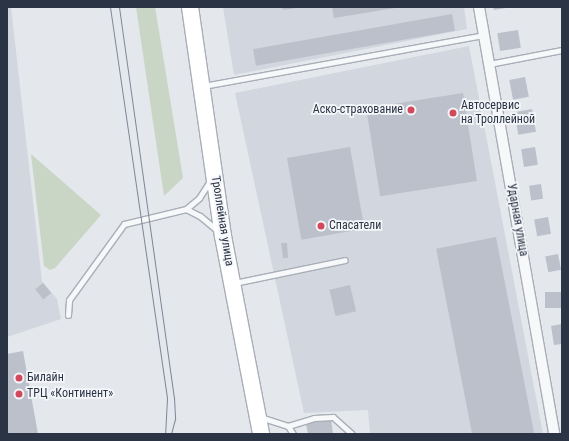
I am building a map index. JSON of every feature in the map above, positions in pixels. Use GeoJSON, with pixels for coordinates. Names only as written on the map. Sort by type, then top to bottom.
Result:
{"type":"FeatureCollection","features":[{"type":"Feature","properties":{"kind":"main road","name":"Троллейная улица"},"geometry":{"type":"LineString","coordinates":[[190,7],[223,236],[261,434]]}},
{"type":"Feature","properties":{"kind":"street","name":"Ударная улица"},"geometry":{"type":"LineString","coordinates":[[479,7],[554,434]]}},
{"type":"Feature","properties":{"kind":"lane"},"geometry":{"type":"LineString","coordinates":[[202,86],[484,35]]}},
{"type":"Feature","properties":{"kind":"lane"},"geometry":{"type":"LineString","coordinates":[[489,64],[562,50]]}},
{"type":"Feature","properties":{"kind":"lane"},"geometry":{"type":"LineString","coordinates":[[68,316],[69,300],[124,224],[186,209],[209,185],[214,171]]}},
{"type":"Feature","properties":{"kind":"lane"},"geometry":{"type":"LineString","coordinates":[[186,209],[212,225],[223,236]]}},
{"type":"Feature","properties":{"kind":"lane"},"geometry":{"type":"LineString","coordinates":[[233,283],[345,260]]}},
{"type":"Feature","properties":{"kind":"lane"},"geometry":{"type":"LineString","coordinates":[[258,416],[288,426],[314,418],[333,417],[352,434]]}},
{"type":"Feature","properties":{"kind":"lane"},"geometry":{"type":"LineString","coordinates":[[288,426],[293,434]]}},
{"type":"Feature","properties":{"kind":"shaded area"},"geometry":{"type":"Polygon","coordinates":[[[7,7],[11,7],[42,281],[57,299],[61,319],[7,337],[7,7]]]}},
{"type":"Feature","properties":{"kind":"shaded area"},"geometry":{"type":"Polygon","coordinates":[[[223,7],[464,7],[467,29],[234,75],[223,7]]]}},
{"type":"Feature","properties":{"kind":"shaded area"},"geometry":{"type":"Polygon","coordinates":[[[469,46],[543,434],[370,434],[368,410],[304,413],[235,93],[469,46]]]}},
{"type":"Feature","properties":{"kind":"green space"},"geometry":{"type":"Polygon","coordinates":[[[136,7],[155,7],[183,178],[164,196],[136,7]]]}},
{"type":"Feature","properties":{"kind":"green space"},"geometry":{"type":"Polygon","coordinates":[[[31,154],[101,215],[55,268],[50,270],[44,266],[31,154]]]}},
{"type":"Feature","properties":{"kind":"building"},"geometry":{"type":"Polygon","coordinates":[[[282,7],[296,7],[296,8],[283,10],[282,7]]]}},
{"type":"Feature","properties":{"kind":"building"},"geometry":{"type":"Polygon","coordinates":[[[332,7],[395,7],[395,8],[334,18],[332,7]]]}},
{"type":"Feature","properties":{"kind":"building"},"geometry":{"type":"Polygon","coordinates":[[[493,7],[506,7],[506,8],[494,10],[493,7]]]}},
{"type":"Feature","properties":{"kind":"building"},"geometry":{"type":"Polygon","coordinates":[[[452,14],[455,31],[256,66],[253,49],[452,14]]]}},
{"type":"Feature","properties":{"kind":"building"},"geometry":{"type":"Polygon","coordinates":[[[518,30],[521,48],[500,51],[497,33],[518,30]]]}},
{"type":"Feature","properties":{"kind":"building"},"geometry":{"type":"Polygon","coordinates":[[[525,77],[529,97],[513,100],[509,80],[525,77]]]}},
{"type":"Feature","properties":{"kind":"building"},"geometry":{"type":"Polygon","coordinates":[[[463,93],[477,181],[380,196],[366,108],[463,93]]]}},
{"type":"Feature","properties":{"kind":"building"},"geometry":{"type":"Polygon","coordinates":[[[532,109],[536,132],[518,135],[514,112],[532,109]]]}},
{"type":"Feature","properties":{"kind":"building"},"geometry":{"type":"Polygon","coordinates":[[[350,147],[364,229],[301,240],[287,158],[350,147]]]}},
{"type":"Feature","properties":{"kind":"building"},"geometry":{"type":"Polygon","coordinates":[[[535,147],[538,165],[524,167],[521,149],[535,147]]]}},
{"type":"Feature","properties":{"kind":"building"},"geometry":{"type":"Polygon","coordinates":[[[541,184],[543,199],[531,201],[529,186],[541,184]]]}},
{"type":"Feature","properties":{"kind":"building"},"geometry":{"type":"Polygon","coordinates":[[[548,217],[551,234],[537,236],[534,219],[548,217]]]}},
{"type":"Feature","properties":{"kind":"building"},"geometry":{"type":"Polygon","coordinates":[[[496,237],[534,433],[472,434],[436,249],[496,237]]]}},
{"type":"Feature","properties":{"kind":"building"},"geometry":{"type":"Polygon","coordinates":[[[281,243],[287,243],[288,258],[283,258],[281,243]]]}},
{"type":"Feature","properties":{"kind":"building"},"geometry":{"type":"Polygon","coordinates":[[[558,254],[561,270],[548,272],[545,256],[558,254]]]}},
{"type":"Feature","properties":{"kind":"building"},"geometry":{"type":"Polygon","coordinates":[[[43,283],[51,293],[43,299],[35,289],[43,283]]]}},
{"type":"Feature","properties":{"kind":"building"},"geometry":{"type":"Polygon","coordinates":[[[350,285],[356,311],[336,316],[330,290],[350,285]]]}},
{"type":"Feature","properties":{"kind":"building"},"geometry":{"type":"Polygon","coordinates":[[[545,292],[562,292],[562,308],[545,308],[545,292]]]}},
{"type":"Feature","properties":{"kind":"building"},"geometry":{"type":"Polygon","coordinates":[[[562,324],[562,344],[554,345],[551,326],[562,324]]]}},
{"type":"Feature","properties":{"kind":"building","name":"ТРЦ «Континент»"},"geometry":{"type":"Polygon","coordinates":[[[23,351],[38,434],[7,434],[7,354],[23,351]]]}},
{"type":"Feature","properties":{"kind":"building"},"geometry":{"type":"Polygon","coordinates":[[[331,419],[333,434],[308,434],[306,424],[331,419]]]}},
{"type":"Feature","properties":{"kind":"tram line"},"geometry":{"type":"LineString","coordinates":[[110,7],[167,398],[165,434]]}},
{"type":"Feature","properties":{"kind":"tram line"},"geometry":{"type":"LineString","coordinates":[[119,7],[174,397],[175,419],[171,434]]}},
{"type":"Feature","properties":{"kind":"place","name":"Аско-страхование"},"geometry":{"type":"Point","coordinates":[411,110]}},
{"type":"Feature","properties":{"kind":"place","name":"Автосервис на Троллейной"},"geometry":{"type":"Point","coordinates":[453,113]}},
{"type":"Feature","properties":{"kind":"place","name":"Спасатели"},"geometry":{"type":"Point","coordinates":[321,226]}},
{"type":"Feature","properties":{"kind":"place","name":"Билайн"},"geometry":{"type":"Point","coordinates":[19,378]}},
{"type":"Feature","properties":{"kind":"place","name":"ТРЦ «Континент»"},"geometry":{"type":"Point","coordinates":[19,394]}}]}
